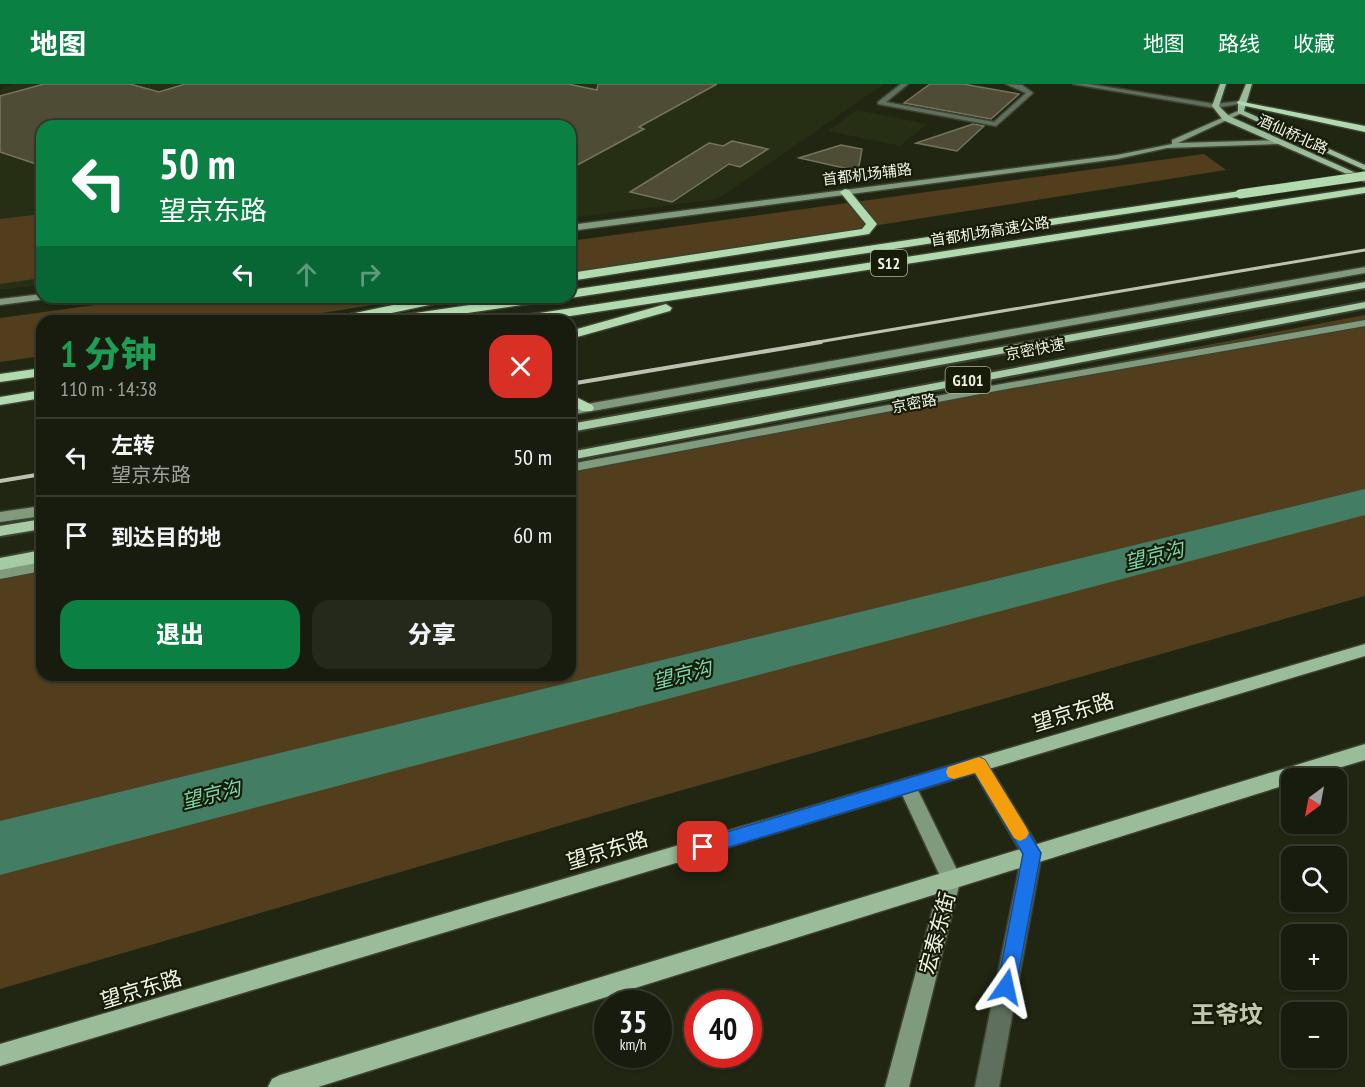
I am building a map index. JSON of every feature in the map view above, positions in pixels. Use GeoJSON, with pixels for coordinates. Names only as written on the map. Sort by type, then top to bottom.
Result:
{"type":"FeatureCollection","features":[{"type":"Feature","properties":{"kind":"highway"},"geometry":{"type":"LineString","coordinates":[[1240,108],[1365,129]]}},
{"type":"Feature","properties":{"kind":"highway","name":"首都机场高速公路"},"geometry":{"type":"LineString","coordinates":[[576,293],[1365,176]]}},
{"type":"Feature","properties":{"kind":"highway","name":"首都机场高速公路"},"geometry":{"type":"LineString","coordinates":[[551,315],[1365,190]]}},
{"type":"Feature","properties":{"kind":"highway"},"geometry":{"type":"LineString","coordinates":[[576,277],[865,232],[872,224],[845,192]]}},
{"type":"Feature","properties":{"kind":"highway"},"geometry":{"type":"LineString","coordinates":[[576,333],[644,313],[811,274]]}},
{"type":"Feature","properties":{"kind":"highway","name":"京密快速"},"geometry":{"type":"LineString","coordinates":[[576,427],[1365,285]]}},
{"type":"Feature","properties":{"kind":"highway"},"geometry":{"type":"LineString","coordinates":[[364,315],[420,303]]}},
{"type":"Feature","properties":{"kind":"highway"},"geometry":{"type":"LineString","coordinates":[[428,315],[509,303]]}},
{"type":"Feature","properties":{"kind":"highway","name":"京密快速"},"geometry":{"type":"LineString","coordinates":[[576,455],[1365,305]]}},
{"type":"Feature","properties":{"kind":"highway"},"geometry":{"type":"LineString","coordinates":[[0,378],[36,373]]}},
{"type":"Feature","properties":{"kind":"highway"},"geometry":{"type":"LineString","coordinates":[[0,401],[36,395]]}},
{"type":"Feature","properties":{"kind":"highway"},"geometry":{"type":"LineString","coordinates":[[576,402],[587,408]]}},
{"type":"Feature","properties":{"kind":"highway"},"geometry":{"type":"LineString","coordinates":[[0,531],[36,525]]}},
{"type":"Feature","properties":{"kind":"highway"},"geometry":{"type":"LineString","coordinates":[[0,564],[36,557]]}},
{"type":"Feature","properties":{"kind":"main road"},"geometry":{"type":"LineString","coordinates":[[1214,104],[1223,84]]}},
{"type":"Feature","properties":{"kind":"main road"},"geometry":{"type":"LineString","coordinates":[[1167,146],[1226,118],[1240,108],[1249,84]]}},
{"type":"Feature","properties":{"kind":"main road","name":"酒仙桥北路"},"geometry":{"type":"LineString","coordinates":[[1214,104],[1226,118],[1365,180]]}},
{"type":"Feature","properties":{"kind":"main road","name":"酒仙桥北路"},"geometry":{"type":"LineString","coordinates":[[1240,108],[1365,168]]}},
{"type":"Feature","properties":{"kind":"main road"},"geometry":{"type":"LineString","coordinates":[[1167,146],[1277,142]]}},
{"type":"Feature","properties":{"kind":"main road","name":"首都机场辅路"},"geometry":{"type":"LineString","coordinates":[[576,227],[1117,156],[1167,146]]}},
{"type":"Feature","properties":{"kind":"main road","name":"G101"},"geometry":{"type":"LineString","coordinates":[[576,410],[1365,270]]}},
{"type":"Feature","properties":{"kind":"main road"},"geometry":{"type":"LineString","coordinates":[[0,302],[36,298]]}},
{"type":"Feature","properties":{"kind":"main road","name":"京密路"},"geometry":{"type":"LineString","coordinates":[[576,467],[996,388],[1365,323]]}},
{"type":"Feature","properties":{"kind":"main road"},"geometry":{"type":"LineString","coordinates":[[0,517],[36,512]]}},
{"type":"Feature","properties":{"kind":"main road"},"geometry":{"type":"LineString","coordinates":[[0,574],[36,567]]}},
{"type":"Feature","properties":{"kind":"main road","name":"望京东路"},"geometry":{"type":"LineString","coordinates":[[0,1055],[1365,650]]}},
{"type":"Feature","properties":{"kind":"main road"},"geometry":{"type":"LineString","coordinates":[[280,1087],[1365,752]]}},
{"type":"Feature","properties":{"kind":"main road","name":"宏泰东街"},"geometry":{"type":"LineString","coordinates":[[897,1087],[951,878],[907,786]]}},
{"type":"Feature","properties":{"kind":"street"},"geometry":{"type":"LineString","coordinates":[[905,84],[880,103],[996,124],[1030,93],[1020,86],[1009,84]]}},
{"type":"Feature","properties":{"kind":"street"},"geometry":{"type":"LineString","coordinates":[[1076,84],[1240,108]]}},
{"type":"Feature","properties":{"kind":"street"},"geometry":{"type":"LineString","coordinates":[[1101,84],[1214,104]]}},
{"type":"Feature","properties":{"kind":"street"},"geometry":{"type":"LineString","coordinates":[[979,765],[1032,853],[987,1087]]}},
{"type":"Feature","properties":{"kind":"shaded area"},"geometry":{"type":"Polygon","coordinates":[[[13,84],[884,84],[718,199],[576,217],[576,120],[36,120],[36,286],[0,290],[0,89],[13,84]]]}},
{"type":"Feature","properties":{"kind":"shaded area"},"geometry":{"type":"Polygon","coordinates":[[[857,110],[927,124],[900,146],[828,131],[857,110]]]}},
{"type":"Feature","properties":{"kind":"shaded area"},"geometry":{"type":"Polygon","coordinates":[[[1204,154],[1226,170],[576,273],[576,240],[1204,154]]]}},
{"type":"Feature","properties":{"kind":"shaded area"},"geometry":{"type":"Polygon","coordinates":[[[36,215],[36,279],[0,284],[0,219],[36,215]]]}},
{"type":"Feature","properties":{"kind":"shaded area"},"geometry":{"type":"Polygon","coordinates":[[[109,303],[385,303],[309,315],[36,315],[36,357],[0,362],[0,318],[109,303]]]}},
{"type":"Feature","properties":{"kind":"shaded area"},"geometry":{"type":"Polygon","coordinates":[[[1365,315],[1365,596],[644,801],[0,989],[0,575],[36,568],[36,681],[576,681],[576,465],[1365,315]]]}},
{"type":"Feature","properties":{"kind":"building"},"geometry":{"type":"Polygon","coordinates":[[[44,84],[130,84],[159,92],[185,84],[568,84],[597,90],[598,84],[717,84],[639,127],[644,129],[576,166],[576,120],[36,120],[36,164],[0,152],[0,96],[44,84]]]}},
{"type":"Feature","properties":{"kind":"building"},"geometry":{"type":"Polygon","coordinates":[[[930,84],[963,84],[1019,94],[991,119],[904,103],[930,84]]]}},
{"type":"Feature","properties":{"kind":"building"},"geometry":{"type":"Polygon","coordinates":[[[973,124],[984,126],[957,151],[916,143],[973,124]]]}},
{"type":"Feature","properties":{"kind":"building"},"geometry":{"type":"Polygon","coordinates":[[[732,141],[768,149],[740,167],[729,164],[672,202],[630,192],[709,143],[723,146],[732,141]]]}},
{"type":"Feature","properties":{"kind":"building"},"geometry":{"type":"Polygon","coordinates":[[[841,145],[862,149],[858,171],[799,158],[841,145]]]}},
{"type":"Feature","properties":{"kind":"waterway","name":"望京沟"},"geometry":{"type":"LineString","coordinates":[[0,848],[1365,502]]}},
{"type":"Feature","properties":{"kind":"railway"},"geometry":{"type":"LineString","coordinates":[[812,343],[1365,250]]}},
{"type":"Feature","properties":{"kind":"railway"},"geometry":{"type":"LineString","coordinates":[[576,383],[821,342]]}},
{"type":"Feature","properties":{"kind":"railway"},"geometry":{"type":"LineString","coordinates":[[0,481],[36,475]]}},
{"type":"Feature","properties":{"kind":"slow traffic"},"geometry":{"type":"LineString","coordinates":[[954,772],[979,765],[1020,833]]}},
{"type":"Feature","properties":{"kind":"district","name":"王爷坟"},"geometry":{"type":"Point","coordinates":[1227,1014]}},
{"type":"Feature","properties":{"kind":"route"},"geometry":{"type":"LineString","coordinates":[[703,847],[979,765],[1032,853],[1006,987]]}}]}
